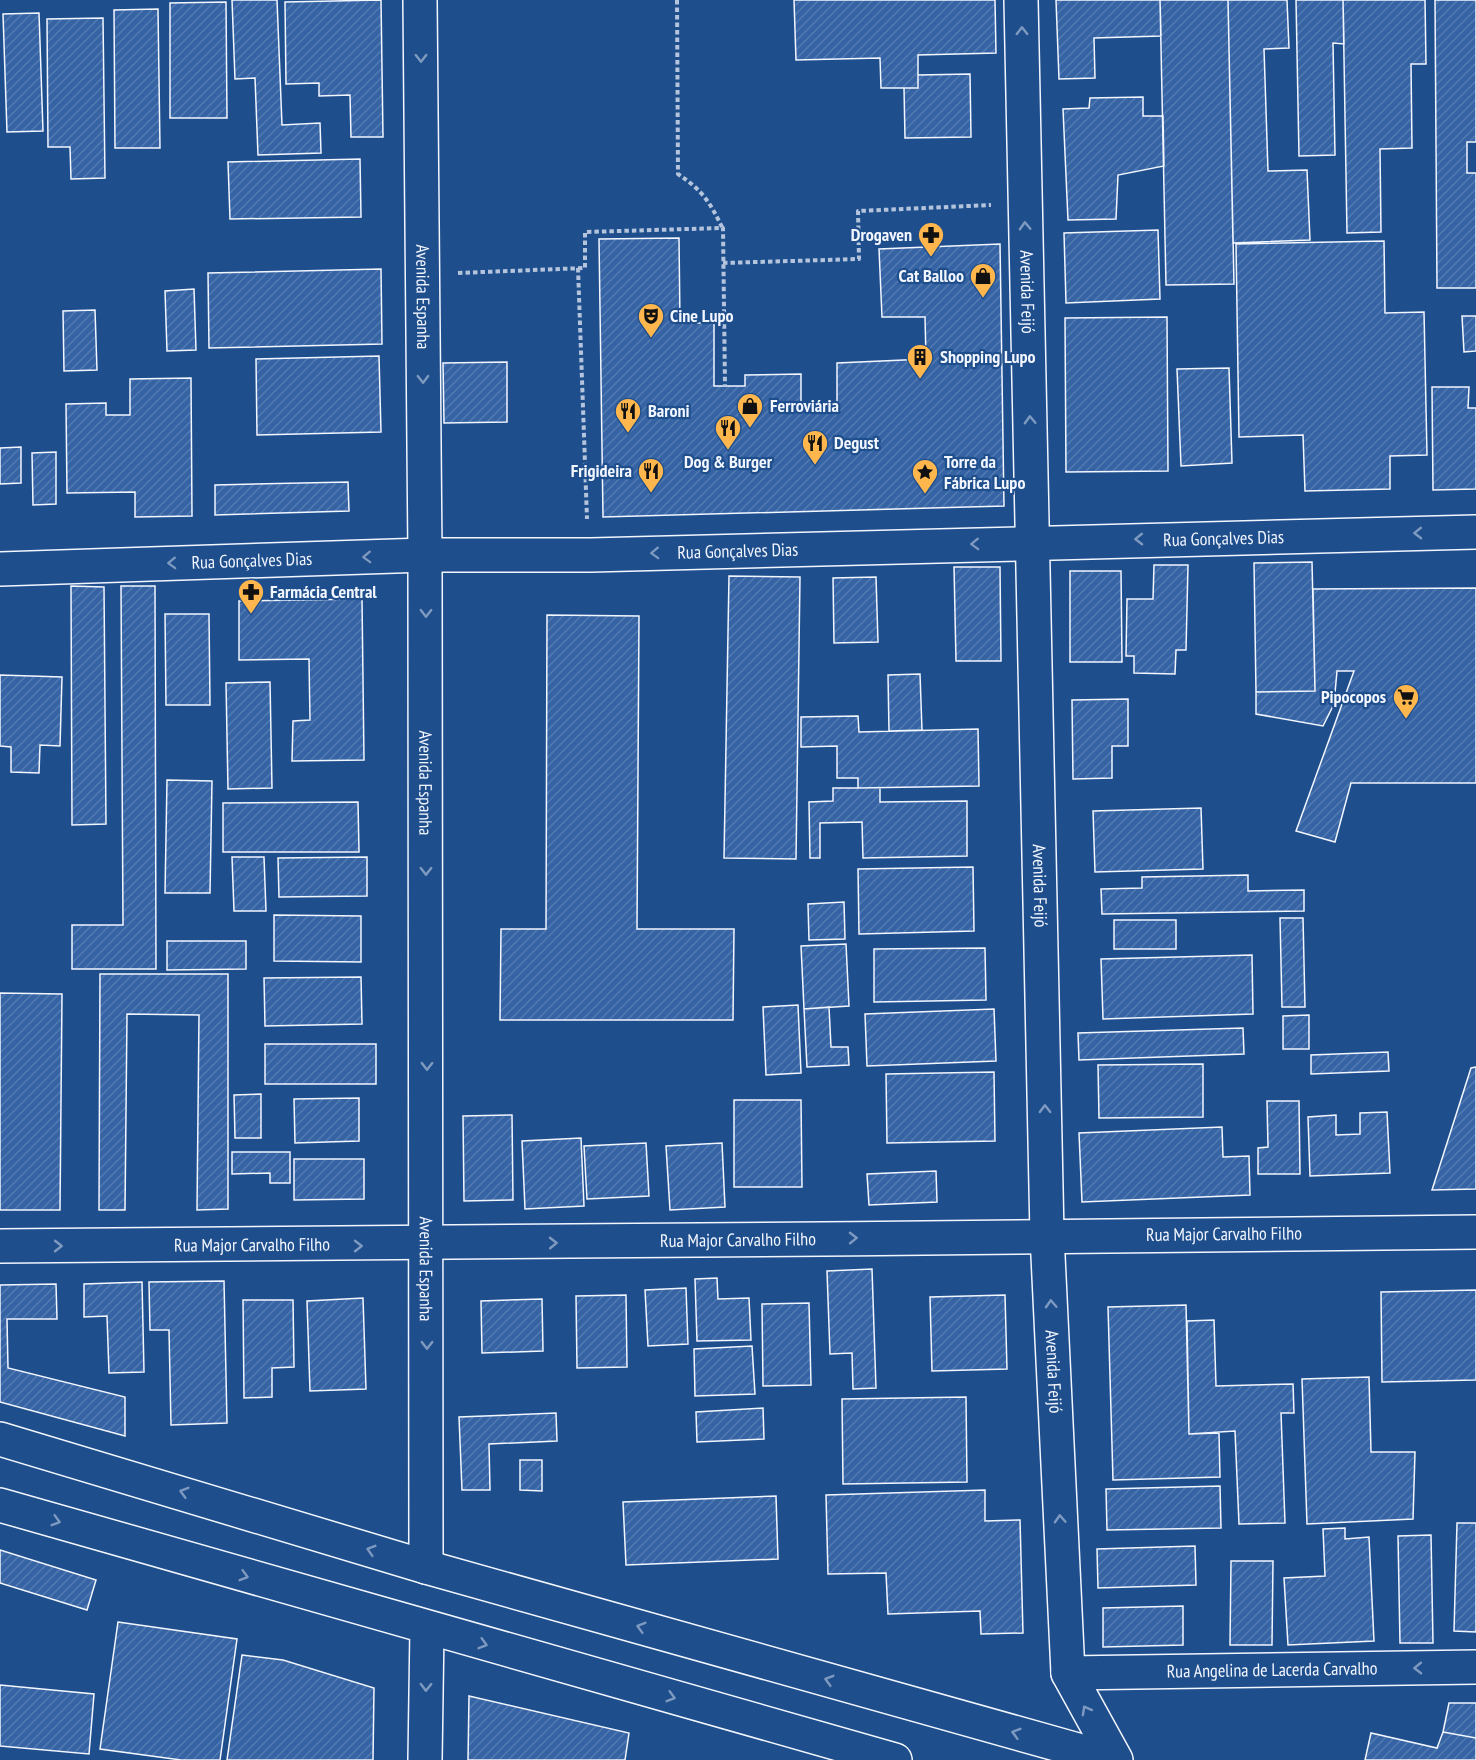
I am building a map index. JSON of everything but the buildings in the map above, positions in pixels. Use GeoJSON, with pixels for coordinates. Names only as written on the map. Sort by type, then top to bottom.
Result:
{"type":"FeatureCollection","features":[{"type":"Feature","properties":{"kind":"street","name":"Avenida Espanha"},"geometry":{"type":"LineString","coordinates":[[420,0],[425,555],[426,1567]]}},
{"type":"Feature","properties":{"kind":"street","name":"Avenida Feijó"},"geometry":{"type":"LineString","coordinates":[[1021,0],[1047,1235],[1068,1673],[1115,1760]]}},
{"type":"Feature","properties":{"kind":"street","name":"Rua Gonçalves Dias"},"geometry":{"type":"LineString","coordinates":[[0,569],[425,555],[591,555],[1476,532]]}},
{"type":"Feature","properties":{"kind":"street","name":"Rua Major Carvalho Filho"},"geometry":{"type":"LineString","coordinates":[[0,1246],[427,1246],[1047,1235],[1476,1233]]}},
{"type":"Feature","properties":{"kind":"street"},"geometry":{"type":"LineString","coordinates":[[0,1439],[426,1567],[1115,1760]]}},
{"type":"Feature","properties":{"kind":"street"},"geometry":{"type":"LineString","coordinates":[[0,1505],[894,1760]]}},
{"type":"Feature","properties":{"kind":"street"},"geometry":{"type":"LineString","coordinates":[[424,1760],[427,1628]]}},
{"type":"Feature","properties":{"kind":"street","name":"Rua Angelina de Lacerda Carvalho"},"geometry":{"type":"LineString","coordinates":[[1068,1673],[1476,1667]]}},
{"type":"Feature","properties":{"kind":"path"},"geometry":{"type":"LineString","coordinates":[[677,0],[678,174],[700,188],[723,228],[725,386]]}},
{"type":"Feature","properties":{"kind":"path"},"geometry":{"type":"LineString","coordinates":[[723,263],[859,259],[858,212],[1024,203]]}},
{"type":"Feature","properties":{"kind":"path"},"geometry":{"type":"LineString","coordinates":[[422,274],[585,268],[585,232],[723,228]]}},
{"type":"Feature","properties":{"kind":"path"},"geometry":{"type":"LineString","coordinates":[[578,268],[586,518],[591,555]]}},
{"type":"Feature","properties":{"kind":"place","name":"Drogaven"},"geometry":{"type":"Point","coordinates":[931,258]}},
{"type":"Feature","properties":{"kind":"place","name":"Cat Balloo"},"geometry":{"type":"Point","coordinates":[983,299]}},
{"type":"Feature","properties":{"kind":"place","name":"Cine Lupo"},"geometry":{"type":"Point","coordinates":[651,339]}},
{"type":"Feature","properties":{"kind":"place","name":"Shopping Lupo"},"geometry":{"type":"Point","coordinates":[920,380]}},
{"type":"Feature","properties":{"kind":"place","name":"Ferroviária"},"geometry":{"type":"Point","coordinates":[750,429]}},
{"type":"Feature","properties":{"kind":"place","name":"Baroni"},"geometry":{"type":"Point","coordinates":[628,434]}},
{"type":"Feature","properties":{"kind":"place","name":"Dog & Burger"},"geometry":{"type":"Point","coordinates":[728,451]}},
{"type":"Feature","properties":{"kind":"place","name":"Degust"},"geometry":{"type":"Point","coordinates":[815,466]}},
{"type":"Feature","properties":{"kind":"place","name":"Frigideira"},"geometry":{"type":"Point","coordinates":[651,494]}},
{"type":"Feature","properties":{"kind":"place","name":"Torre da Fábrica Lupo"},"geometry":{"type":"Point","coordinates":[925,495]}},
{"type":"Feature","properties":{"kind":"place","name":"Farmácia Central"},"geometry":{"type":"Point","coordinates":[251,615]}},
{"type":"Feature","properties":{"kind":"place","name":"Pipocopos"},"geometry":{"type":"Point","coordinates":[1406,720]}}]}
